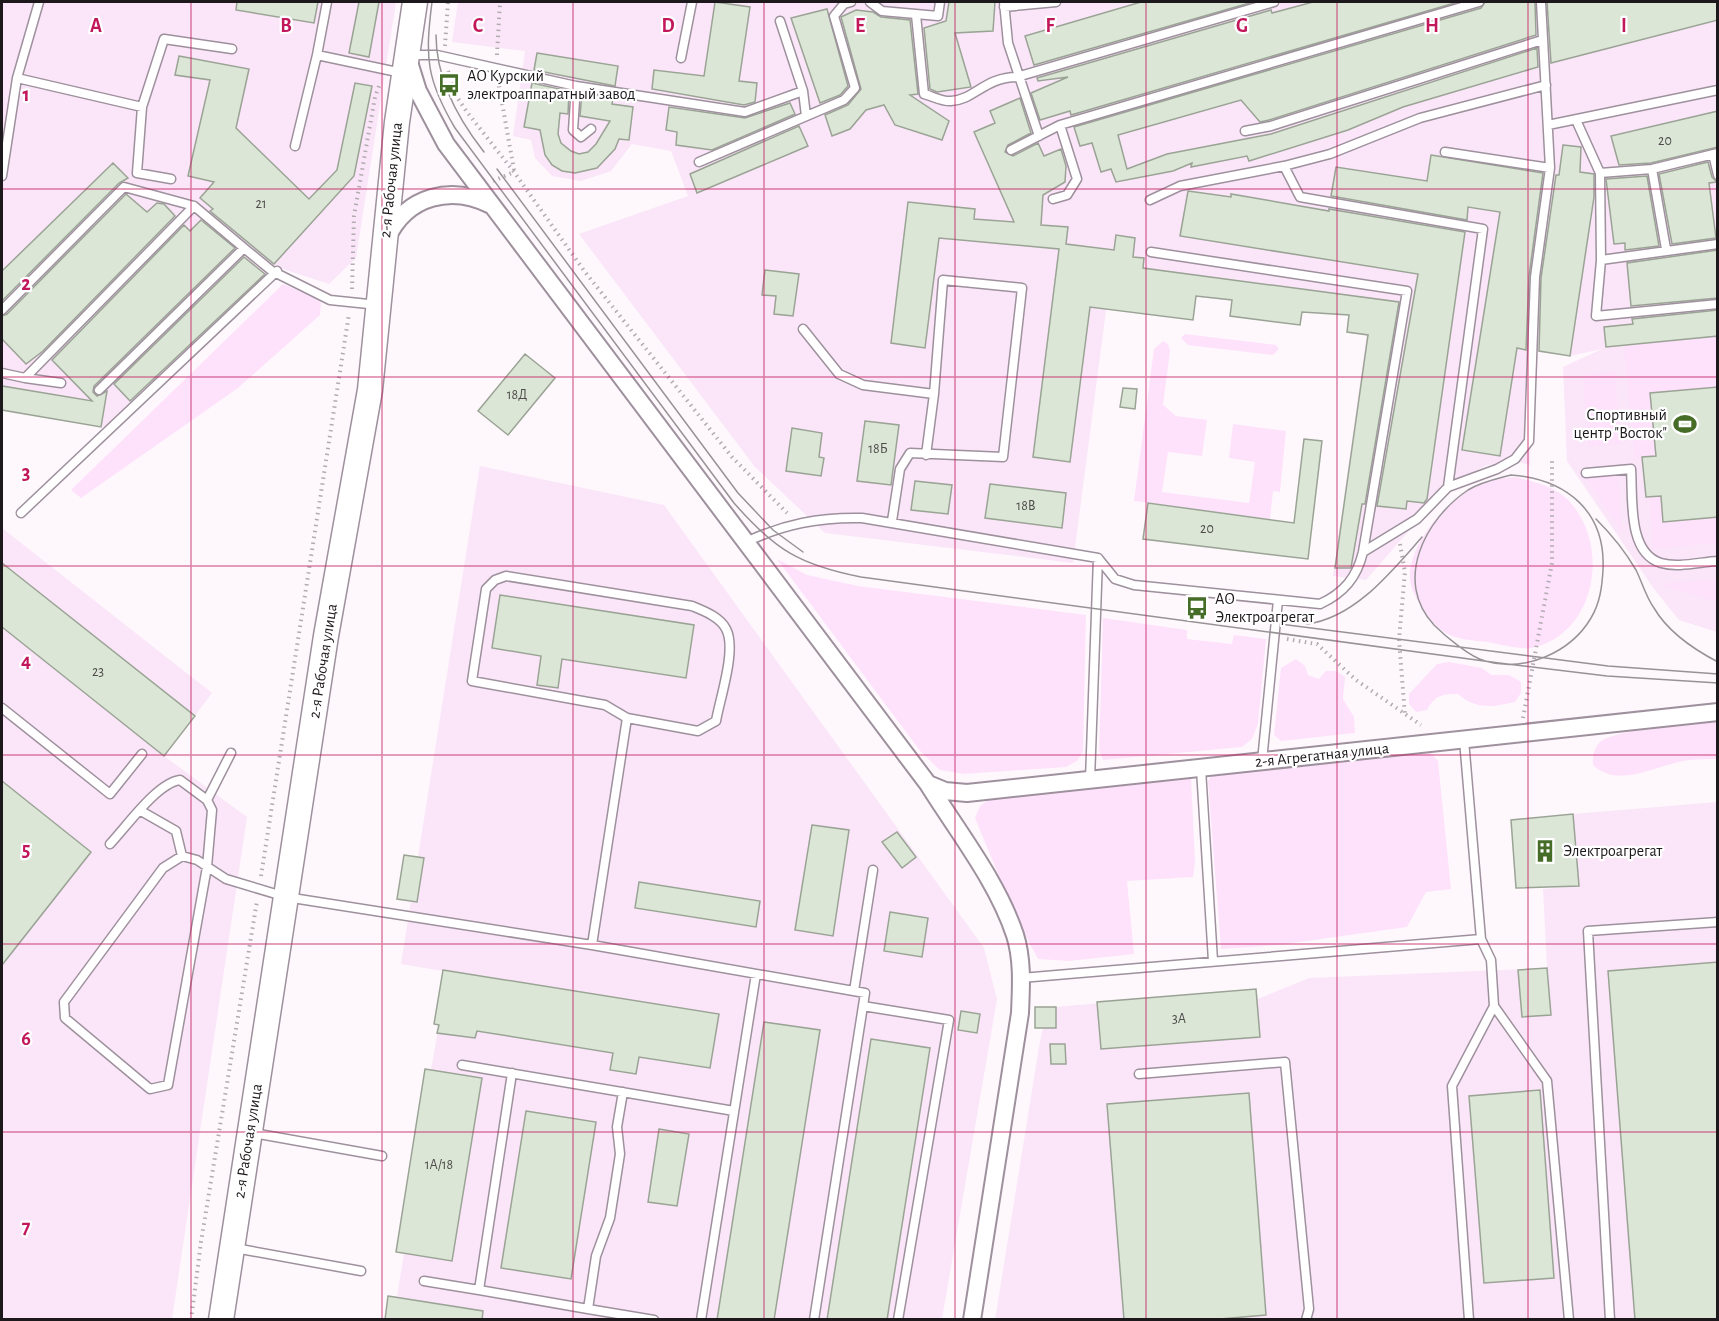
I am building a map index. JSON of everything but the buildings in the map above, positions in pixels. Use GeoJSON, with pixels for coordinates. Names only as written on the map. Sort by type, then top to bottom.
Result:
{"type":"FeatureCollection","features":[{"type":"Feature","properties":{"kind":"main road","name":"2-я Рабочая улица"},"geometry":{"type":"LineString","coordinates":[[221,1320],[326,636],[370,390],[381,305],[400,66],[416,2]]}},
{"type":"Feature","properties":{"kind":"street"},"geometry":{"type":"LineString","coordinates":[[400,66],[418,91],[434,126],[928,784],[998,895],[1015,937],[1021,978],[1020,1013],[972,1320]]}},
{"type":"Feature","properties":{"kind":"street"},"geometry":{"type":"LineString","coordinates":[[385,244],[398,220],[410,208],[430,197],[464,194],[493,206]]}},
{"type":"Feature","properties":{"kind":"street","name":"2-я Агрегатная улица"},"geometry":{"type":"LineString","coordinates":[[928,784],[945,791],[967,793],[1718,712]]}},
{"type":"Feature","properties":{"kind":"lane"},"geometry":{"type":"LineString","coordinates":[[2,176],[17,78],[39,2]]}},
{"type":"Feature","properties":{"kind":"lane"},"geometry":{"type":"LineString","coordinates":[[296,146],[327,2]]}},
{"type":"Feature","properties":{"kind":"lane"},"geometry":{"type":"LineString","coordinates":[[681,58],[690,2]]}},
{"type":"Feature","properties":{"kind":"lane"},"geometry":{"type":"LineString","coordinates":[[699,162],[844,100],[855,88],[834,16],[844,4],[851,2]]}},
{"type":"Feature","properties":{"kind":"lane"},"geometry":{"type":"LineString","coordinates":[[870,2],[882,11],[938,16],[940,2]]}},
{"type":"Feature","properties":{"kind":"lane"},"geometry":{"type":"LineString","coordinates":[[1038,136],[1017,77],[1008,43],[1004,4],[1056,2]]}},
{"type":"Feature","properties":{"kind":"lane"},"geometry":{"type":"LineString","coordinates":[[916,15],[924,94],[951,101],[969,96],[997,78],[1017,77],[1274,2]]}},
{"type":"Feature","properties":{"kind":"lane"},"geometry":{"type":"LineString","coordinates":[[1011,150],[1060,126],[1479,2]]}},
{"type":"Feature","properties":{"kind":"lane"},"geometry":{"type":"LineString","coordinates":[[1363,552],[1398,532],[1426,512],[1448,487],[1507,465],[1521,453],[1529,441],[1535,278],[1550,168],[1541,2]]}},
{"type":"Feature","properties":{"kind":"lane"},"geometry":{"type":"LineString","coordinates":[[780,21],[803,91],[806,116]]}},
{"type":"Feature","properties":{"kind":"lane"},"geometry":{"type":"LineString","coordinates":[[171,179],[137,173],[142,107],[164,39],[232,49]]}},
{"type":"Feature","properties":{"kind":"lane"},"geometry":{"type":"LineString","coordinates":[[1245,131],[1271,126],[1542,40]]}},
{"type":"Feature","properties":{"kind":"lane"},"geometry":{"type":"LineString","coordinates":[[317,55],[400,66],[445,56],[576,86],[745,112],[803,91]]}},
{"type":"Feature","properties":{"kind":"lane"},"geometry":{"type":"LineString","coordinates":[[17,78],[142,107]]}},
{"type":"Feature","properties":{"kind":"lane"},"geometry":{"type":"LineString","coordinates":[[1150,200],[1180,186],[1284,166],[1330,153],[1420,118],[1546,85]]}},
{"type":"Feature","properties":{"kind":"lane"},"geometry":{"type":"LineString","coordinates":[[576,86],[573,130],[581,137],[591,129]]}},
{"type":"Feature","properties":{"kind":"lane"},"geometry":{"type":"LineString","coordinates":[[1548,124],[1718,90]]}},
{"type":"Feature","properties":{"kind":"lane"},"geometry":{"type":"LineString","coordinates":[[1576,120],[1600,173],[1601,260],[1596,316],[1718,304]]}},
{"type":"Feature","properties":{"kind":"lane"},"geometry":{"type":"LineString","coordinates":[[1053,199],[1067,195],[1077,179],[1060,126]]}},
{"type":"Feature","properties":{"kind":"lane"},"geometry":{"type":"LineString","coordinates":[[1445,152],[1550,168]]}},
{"type":"Feature","properties":{"kind":"lane"},"geometry":{"type":"LineString","coordinates":[[1600,173],[1652,169],[1715,154],[1718,176]]}},
{"type":"Feature","properties":{"kind":"lane"},"geometry":{"type":"LineString","coordinates":[[1284,166],[1300,197],[1482,229],[1448,487]]}},
{"type":"Feature","properties":{"kind":"lane"},"geometry":{"type":"LineString","coordinates":[[1652,169],[1666,249]]}},
{"type":"Feature","properties":{"kind":"lane"},"geometry":{"type":"LineString","coordinates":[[2,310],[124,187],[195,206],[272,271],[277,271],[330,300],[381,305]]}},
{"type":"Feature","properties":{"kind":"lane"},"geometry":{"type":"LineString","coordinates":[[25,378],[195,206]]}},
{"type":"Feature","properties":{"kind":"lane"},"geometry":{"type":"LineString","coordinates":[[1601,260],[1666,249],[1718,244]]}},
{"type":"Feature","properties":{"kind":"lane"},"geometry":{"type":"LineString","coordinates":[[99,390],[244,248]]}},
{"type":"Feature","properties":{"kind":"lane"},"geometry":{"type":"LineString","coordinates":[[746,542],[799,522],[836,518],[892,521],[1098,558],[1107,571],[1123,583],[1320,604],[1336,596],[1354,577],[1363,552],[1407,291],[1151,252]]}},
{"type":"Feature","properties":{"kind":"lane"},"geometry":{"type":"LineString","coordinates":[[21,513],[277,271]]}},
{"type":"Feature","properties":{"kind":"lane"},"geometry":{"type":"LineString","coordinates":[[892,521],[900,469],[910,453],[926,455],[1003,457],[1022,288],[943,280],[934,394],[926,455]]}},
{"type":"Feature","properties":{"kind":"lane"},"geometry":{"type":"LineString","coordinates":[[803,329],[839,374],[863,385],[934,394]]}},
{"type":"Feature","properties":{"kind":"lane"},"geometry":{"type":"LineString","coordinates":[[2,373],[61,383]]}},
{"type":"Feature","properties":{"kind":"lane"},"geometry":{"type":"LineString","coordinates":[[1586,473],[1631,469],[1639,542],[1653,559],[1675,564],[1718,561]]}},
{"type":"Feature","properties":{"kind":"lane"},"geometry":{"type":"LineString","coordinates":[[1090,781],[1098,558]]}},
{"type":"Feature","properties":{"kind":"lane"},"geometry":{"type":"LineString","coordinates":[[506,576],[692,606],[713,616],[726,629],[730,647],[716,721],[698,732],[627,718],[605,705],[472,681],[486,589],[495,580],[506,576]]}},
{"type":"Feature","properties":{"kind":"lane"},"geometry":{"type":"LineString","coordinates":[[1262,762],[1274,638],[1277,632],[1278,600]]}},
{"type":"Feature","properties":{"kind":"lane"},"geometry":{"type":"LineString","coordinates":[[2,708],[110,794],[142,754]]}},
{"type":"Feature","properties":{"kind":"lane"},"geometry":{"type":"LineString","coordinates":[[592,945],[627,718]]}},
{"type":"Feature","properties":{"kind":"lane"},"geometry":{"type":"LineString","coordinates":[[1464,740],[1481,939],[1491,960],[1494,1006],[1452,1086],[1469,1320]]}},
{"type":"Feature","properties":{"kind":"lane"},"geometry":{"type":"LineString","coordinates":[[207,800],[231,753]]}},
{"type":"Feature","properties":{"kind":"lane"},"geometry":{"type":"LineString","coordinates":[[1201,769],[1213,961]]}},
{"type":"Feature","properties":{"kind":"lane"},"geometry":{"type":"LineString","coordinates":[[110,844],[159,789],[170,781],[180,780],[207,800],[212,810],[207,867],[168,1085],[150,1089],[64,1018],[62,1011],[64,1002],[163,868],[182,856],[198,860],[207,867],[226,879],[286,897],[592,945],[865,993],[814,1320]]}},
{"type":"Feature","properties":{"kind":"lane"},"geometry":{"type":"LineString","coordinates":[[141,811],[176,831],[182,856]]}},
{"type":"Feature","properties":{"kind":"lane"},"geometry":{"type":"LineString","coordinates":[[854,991],[873,870]]}},
{"type":"Feature","properties":{"kind":"lane"},"geometry":{"type":"LineString","coordinates":[[1610,1320],[1588,932],[1718,922]]}},
{"type":"Feature","properties":{"kind":"lane"},"geometry":{"type":"LineString","coordinates":[[1021,978],[1481,939]]}},
{"type":"Feature","properties":{"kind":"lane"},"geometry":{"type":"LineString","coordinates":[[701,1320],[756,974]]}},
{"type":"Feature","properties":{"kind":"lane"},"geometry":{"type":"LineString","coordinates":[[863,1006],[949,1020],[898,1320]]}},
{"type":"Feature","properties":{"kind":"lane"},"geometry":{"type":"LineString","coordinates":[[1494,1006],[1548,1081],[1569,1320]]}},
{"type":"Feature","properties":{"kind":"lane"},"geometry":{"type":"LineString","coordinates":[[1139,1074],[1285,1062],[1309,1308],[1306,1320]]}},
{"type":"Feature","properties":{"kind":"lane"},"geometry":{"type":"LineString","coordinates":[[462,1065],[734,1111]]}},
{"type":"Feature","properties":{"kind":"lane"},"geometry":{"type":"LineString","coordinates":[[479,1290],[512,1073]]}},
{"type":"Feature","properties":{"kind":"lane"},"geometry":{"type":"LineString","coordinates":[[588,1309],[596,1256],[610,1218],[621,1154],[617,1127],[623,1092]]}},
{"type":"Feature","properties":{"kind":"lane"},"geometry":{"type":"LineString","coordinates":[[249,1132],[382,1156]]}},
{"type":"Feature","properties":{"kind":"lane"},"geometry":{"type":"LineString","coordinates":[[232,1247],[361,1271]]}},
{"type":"Feature","properties":{"kind":"lane"},"geometry":{"type":"LineString","coordinates":[[424,1281],[654,1320]]}},
{"type":"Feature","properties":{"kind":"path"},"geometry":{"type":"LineString","coordinates":[[448,2],[445,56],[457,97],[585,272],[732,457],[764,492],[799,522]]}},
{"type":"Feature","properties":{"kind":"path"},"geometry":{"type":"LineString","coordinates":[[500,2],[497,68],[504,126],[514,172]]}},
{"type":"Feature","properties":{"kind":"path"},"geometry":{"type":"LineString","coordinates":[[191,1320],[201,1242],[259,889],[350,302],[355,253],[354,216],[375,97],[400,66]]}},
{"type":"Feature","properties":{"kind":"path"},"geometry":{"type":"LineString","coordinates":[[1521,734],[1552,563],[1552,457]]}},
{"type":"Feature","properties":{"kind":"path"},"geometry":{"type":"LineString","coordinates":[[1398,532],[1405,572],[1399,639],[1405,716]]}},
{"type":"Feature","properties":{"kind":"path"},"geometry":{"type":"LineString","coordinates":[[1274,638],[1317,644],[1356,680],[1405,716],[1430,729]]}},
{"type":"Feature","properties":{"kind":"shaded area"},"geometry":{"type":"Polygon","coordinates":[[[2,2],[396,2],[356,258],[329,284],[277,267],[112,428],[2,410],[2,2]]]}},
{"type":"Feature","properties":{"kind":"shaded area"},"geometry":{"type":"Polygon","coordinates":[[[458,2],[1717,2],[1717,632],[1679,620],[1654,589],[1567,461],[1563,367],[1602,349],[1570,356],[1533,351],[1530,465],[1517,462],[1487,465],[1448,486],[1366,580],[1333,576],[1367,332],[1347,332],[1348,315],[1302,312],[1300,325],[1230,316],[1232,300],[1129,287],[1110,280],[1073,563],[825,533],[755,467],[579,234],[688,196],[671,151],[632,144],[611,171],[581,181],[552,176],[535,158],[531,140],[513,136],[525,51],[452,42],[458,2]]]}},
{"type":"Feature","properties":{"kind":"shaded area"},"geometry":{"type":"Polygon","coordinates":[[[283,284],[321,300],[320,315],[238,388],[81,498],[71,490],[283,284]]]}},
{"type":"Feature","properties":{"kind":"shaded area"},"geometry":{"type":"Polygon","coordinates":[[[1185,334],[1276,345],[1279,349],[1273,355],[1188,345],[1181,338],[1185,334]]]}},
{"type":"Feature","properties":{"kind":"shaded area"},"geometry":{"type":"Polygon","coordinates":[[[1717,336],[1717,387],[1651,393],[1656,456],[1634,458],[1624,346],[1717,336]]]}},
{"type":"Feature","properties":{"kind":"shaded area"},"geometry":{"type":"Polygon","coordinates":[[[1163,341],[1168,344],[1170,351],[1163,405],[1176,416],[1207,420],[1202,456],[1168,452],[1162,492],[1249,503],[1255,462],[1229,458],[1233,424],[1286,431],[1280,492],[1273,491],[1270,519],[1134,501],[1154,349],[1163,341]]]}},
{"type":"Feature","properties":{"kind":"shaded area"},"geometry":{"type":"Polygon","coordinates":[[[1615,372],[1621,444],[1588,446],[1583,375],[1615,372]]]}},
{"type":"Feature","properties":{"kind":"shaded area"},"geometry":{"type":"Polygon","coordinates":[[[480,466],[664,505],[984,948],[997,999],[942,1319],[385,1320],[388,1296],[397,1296],[404,1254],[396,1252],[425,1069],[431,1070],[439,1025],[434,1024],[443,971],[401,964],[480,466]]]}},
{"type":"Feature","properties":{"kind":"shaded area"},"geometry":{"type":"Polygon","coordinates":[[[1618,476],[1622,532],[1585,478],[1618,476]]]}},
{"type":"Feature","properties":{"kind":"shaded area"},"geometry":{"type":"Polygon","coordinates":[[[1515,477],[1548,486],[1565,497],[1579,514],[1588,535],[1592,558],[1591,581],[1585,602],[1574,622],[1557,637],[1530,648],[1467,640],[1445,632],[1432,621],[1420,604],[1413,592],[1410,579],[1411,565],[1416,550],[1424,535],[1448,506],[1475,486],[1494,479],[1515,477]]]}},
{"type":"Feature","properties":{"kind":"shaded area"},"geometry":{"type":"Polygon","coordinates":[[[1661,496],[1663,521],[1717,517],[1717,543],[1653,549],[1649,497],[1661,496]]]}},
{"type":"Feature","properties":{"kind":"shaded area"},"geometry":{"type":"Polygon","coordinates":[[[2,528],[212,693],[164,756],[247,817],[172,1319],[2,1319],[2,528]]]}},
{"type":"Feature","properties":{"kind":"shaded area"},"geometry":{"type":"Polygon","coordinates":[[[777,559],[807,575],[858,586],[1086,615],[1083,752],[1077,761],[1066,767],[964,774],[940,770],[921,752],[777,559]]]}},
{"type":"Feature","properties":{"kind":"shaded area"},"geometry":{"type":"Polygon","coordinates":[[[1717,579],[1717,602],[1658,584],[1717,579]]]}},
{"type":"Feature","properties":{"kind":"shaded area"},"geometry":{"type":"Polygon","coordinates":[[[1103,618],[1187,630],[1187,639],[1232,644],[1234,635],[1266,639],[1258,724],[1252,739],[1242,747],[1103,760],[1099,750],[1103,618]]]}},
{"type":"Feature","properties":{"kind":"shaded area"},"geometry":{"type":"Polygon","coordinates":[[[1296,659],[1305,666],[1308,675],[1319,679],[1326,671],[1336,671],[1345,677],[1343,699],[1354,717],[1355,733],[1281,741],[1274,735],[1281,668],[1296,659]]]}},
{"type":"Feature","properties":{"kind":"shaded area"},"geometry":{"type":"Polygon","coordinates":[[[1449,662],[1482,668],[1491,675],[1509,675],[1521,682],[1521,693],[1515,702],[1492,706],[1471,703],[1458,694],[1443,695],[1436,698],[1427,710],[1416,712],[1409,704],[1409,694],[1437,664],[1449,662]]]}},
{"type":"Feature","properties":{"kind":"shaded area"},"geometry":{"type":"Polygon","coordinates":[[[1717,722],[1717,759],[1677,762],[1627,775],[1603,772],[1593,765],[1596,748],[1607,738],[1637,730],[1717,722]]]}},
{"type":"Feature","properties":{"kind":"shaded area"},"geometry":{"type":"Polygon","coordinates":[[[1428,750],[1438,761],[1451,889],[1426,892],[1407,927],[1278,945],[1221,949],[1208,781],[1213,774],[1428,750]]]}},
{"type":"Feature","properties":{"kind":"shaded area"},"geometry":{"type":"Polygon","coordinates":[[[1191,777],[1195,862],[1193,877],[1127,881],[1134,954],[1069,961],[1038,959],[1017,920],[975,818],[980,806],[991,798],[1191,777]]]}},
{"type":"Feature","properties":{"kind":"shaded area","name":"Электроагрегат"},"geometry":{"type":"Polygon","coordinates":[[[1717,802],[1717,1319],[995,1320],[1039,1047],[1043,1028],[1056,1027],[1056,1007],[1256,989],[1258,999],[1309,978],[1547,968],[1543,889],[1579,886],[1573,814],[1717,802]]]}},
{"type":"Feature","properties":{"kind":"tram line"},"geometry":{"type":"LineString","coordinates":[[432,2],[429,38],[430,67],[438,95],[455,128],[734,503],[776,544],[805,561],[861,577],[1499,663],[1607,676],[1718,683]]}},
{"type":"Feature","properties":{"kind":"tram line"},"geometry":{"type":"LineString","coordinates":[[436,35],[440,67],[450,97],[457,112],[484,152]]}},
{"type":"Feature","properties":{"kind":"tram line"},"geometry":{"type":"LineString","coordinates":[[497,169],[738,493],[773,530],[803,552]]}},
{"type":"Feature","properties":{"kind":"tram line"},"geometry":{"type":"LineString","coordinates":[[1511,475],[1549,483],[1565,491],[1579,502],[1590,515],[1598,531],[1603,570],[1597,607],[1572,641],[1546,657],[1531,662],[1500,664],[1472,655],[1434,625],[1422,608],[1416,589],[1415,571],[1428,534],[1453,502],[1473,487],[1511,475]]}},
{"type":"Feature","properties":{"kind":"tram line"},"geometry":{"type":"LineString","coordinates":[[1596,519],[1627,556],[1651,604],[1666,625],[1690,646],[1718,662]]}},
{"type":"Feature","properties":{"kind":"tram line"},"geometry":{"type":"LineString","coordinates":[[1307,624],[1341,613],[1357,603],[1385,578],[1422,537]]}},
{"type":"Feature","properties":{"kind":"tram line"},"geometry":{"type":"LineString","coordinates":[[1280,624],[1608,666],[1718,674]]}},
{"type":"Feature","properties":{"kind":"place","name":"АО Курский электроаппаратный завод"},"geometry":{"type":"Point","coordinates":[449,85]}},
{"type":"Feature","properties":{"kind":"place","name":"Спортивный центр \"Восток\""},"geometry":{"type":"Point","coordinates":[1685,424]}},
{"type":"Feature","properties":{"kind":"place","name":"АО Электроагрегат"},"geometry":{"type":"Point","coordinates":[1197,608]}},
{"type":"Feature","properties":{"kind":"place","name":"Электроагрегат"},"geometry":{"type":"Point","coordinates":[1545,851]}}]}
